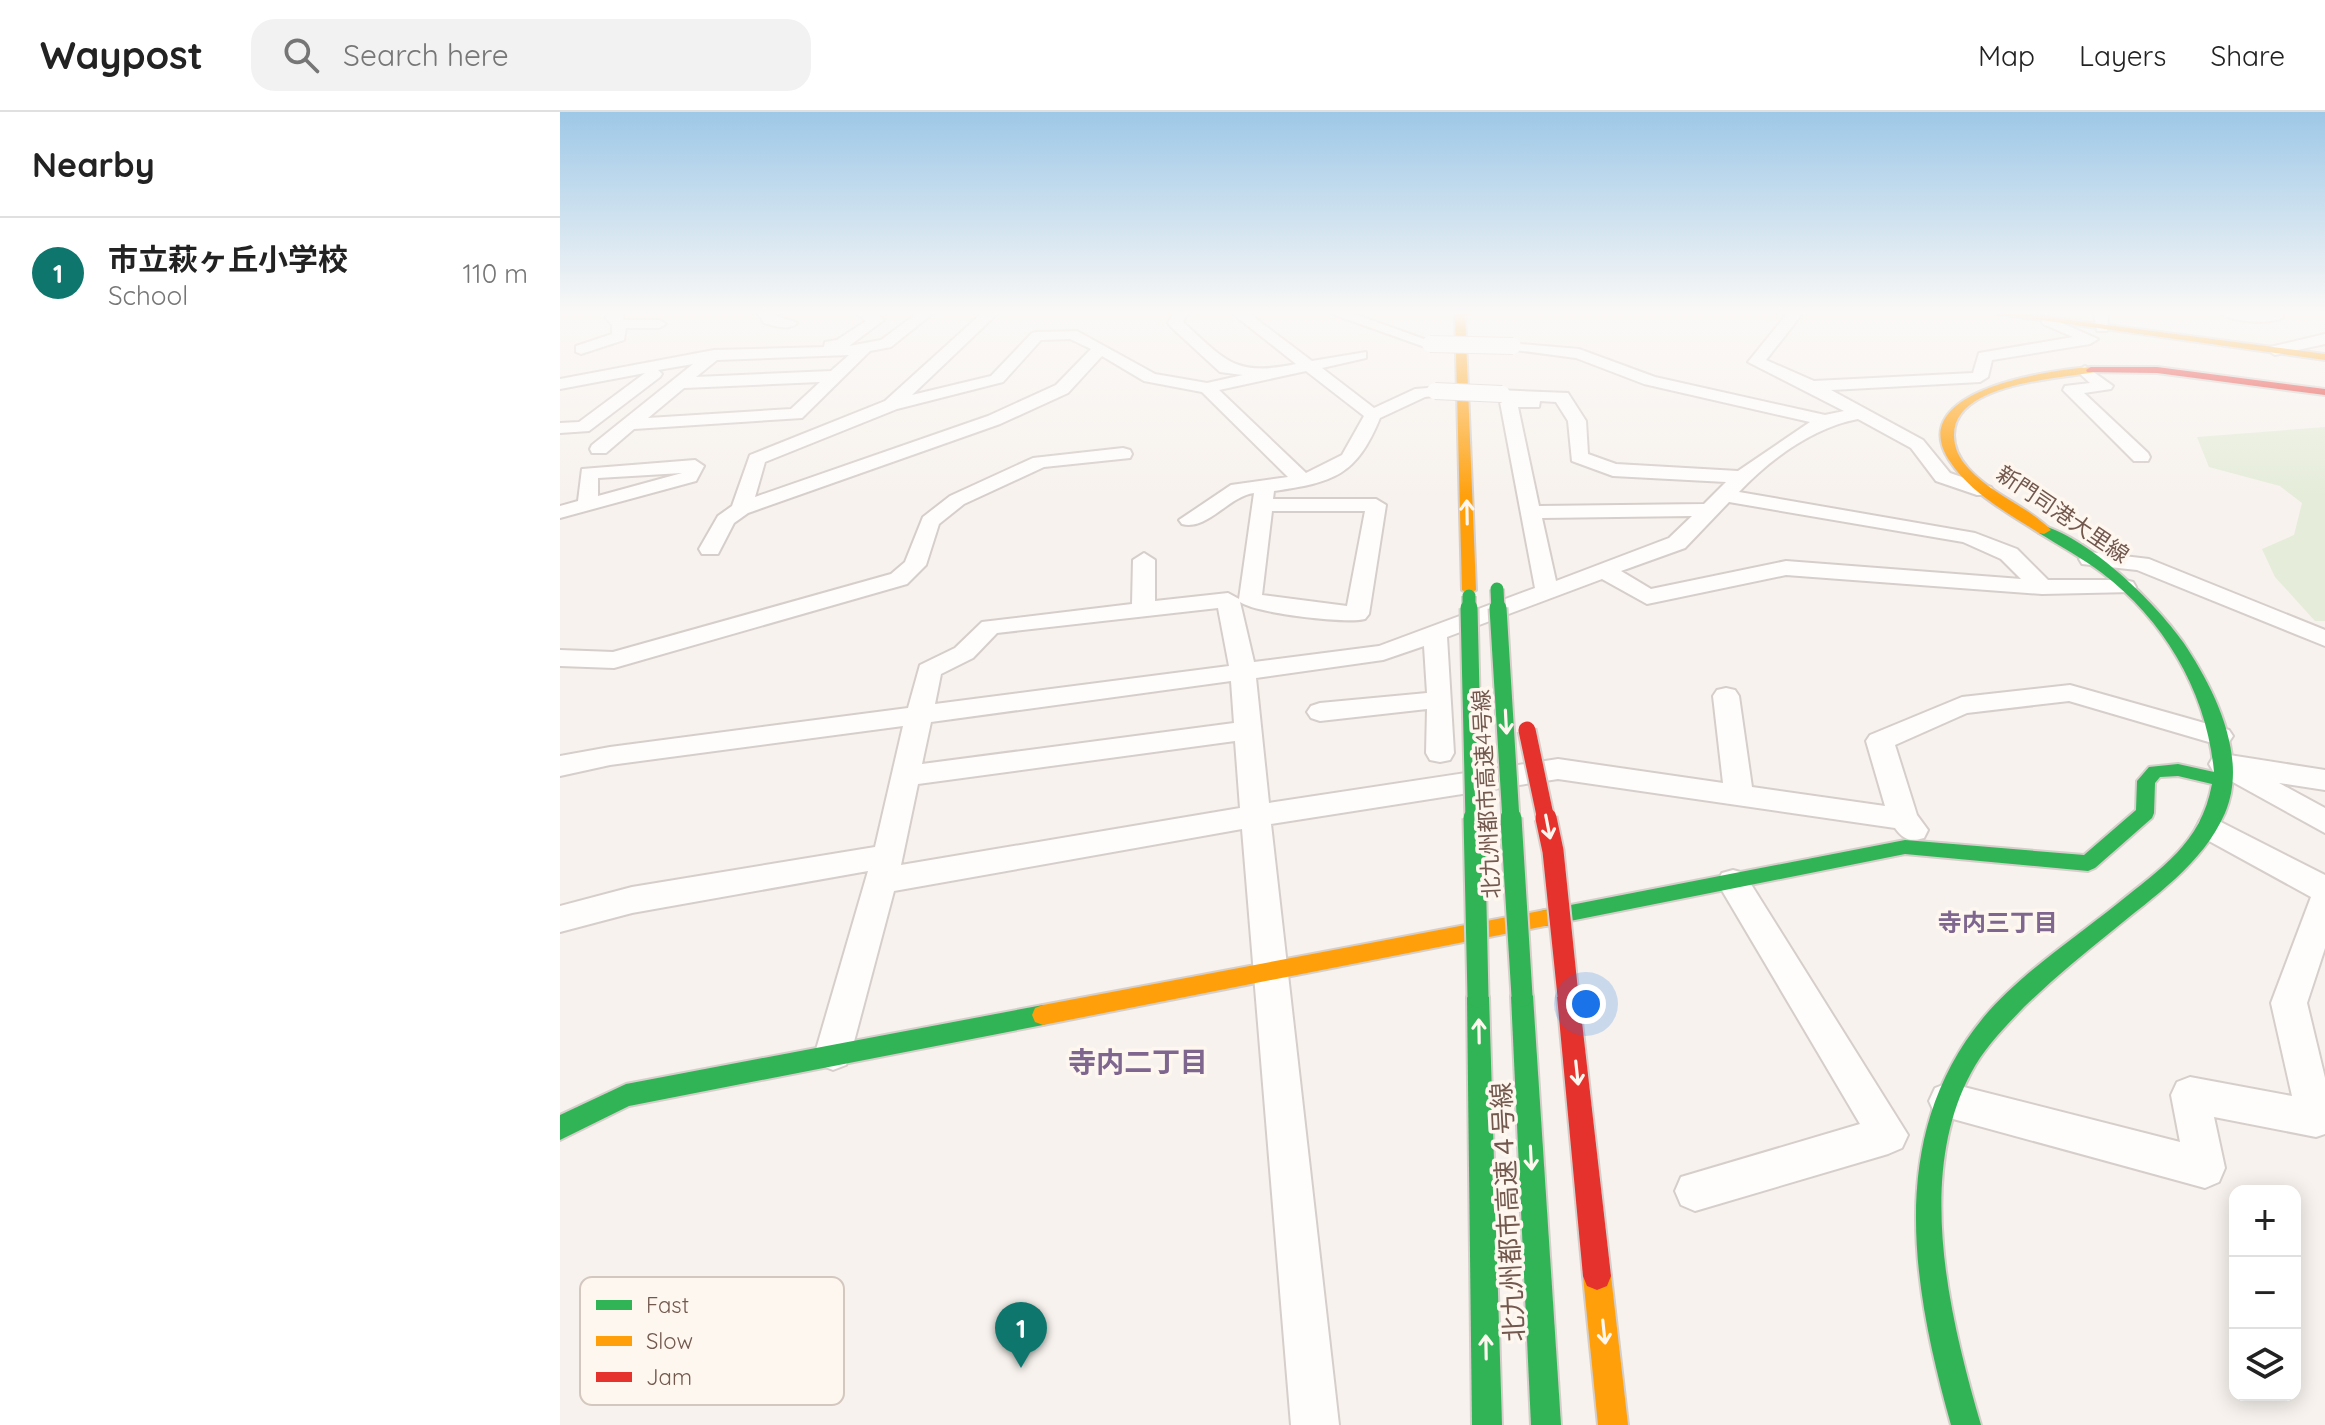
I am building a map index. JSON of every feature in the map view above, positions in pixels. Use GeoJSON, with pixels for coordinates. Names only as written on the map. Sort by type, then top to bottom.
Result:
{"type":"FeatureCollection","features":[{"type":"Feature","properties":{"kind":"main road","name":"北九州都市高速4号線"},"geometry":{"type":"LineString","coordinates":[[1462,375],[1478,997]]}},
{"type":"Feature","properties":{"kind":"main road"},"geometry":{"type":"LineString","coordinates":[[1482,375],[1484,406]]}},
{"type":"Feature","properties":{"kind":"main road","name":"新門司港大里線"},"geometry":{"type":"LineString","coordinates":[[1966,1425],[1933,1302],[1927,1226],[1931,1162],[1948,1101],[1965,1060],[1990,1026],[2167,873],[2211,828],[2220,809],[2222,772],[2216,717],[2187,661],[2125,587],[2090,559],[1984,491],[1960,467],[1947,442],[1948,425],[1960,409],[1979,395],[2007,384],[2059,375]]}},
{"type":"Feature","properties":{"kind":"main road","name":"新門司港大里線"},"geometry":{"type":"LineString","coordinates":[[2191,375],[2325,392]]}},
{"type":"Feature","properties":{"kind":"main road","name":"北九州都市高速4号線"},"geometry":{"type":"LineString","coordinates":[[1496,581],[1522,996]]}},
{"type":"Feature","properties":{"kind":"main road"},"geometry":{"type":"LineString","coordinates":[[1501,643],[1531,743],[1553,851],[1613,1425]]}},
{"type":"Feature","properties":{"kind":"main road"},"geometry":{"type":"LineString","coordinates":[[560,1128],[626,1095],[833,1053],[1269,973],[1905,847],[2088,863],[2145,813],[2146,781],[2155,771],[2222,772]]}},
{"type":"Feature","properties":{"kind":"main road","name":"北九州都市高速４号線"},"geometry":{"type":"LineString","coordinates":[[1522,996],[1546,1425]]}},
{"type":"Feature","properties":{"kind":"main road","name":"北九州都市高速４号線"},"geometry":{"type":"LineString","coordinates":[[1478,997],[1487,1425]]}},
{"type":"Feature","properties":{"kind":"street"},"geometry":{"type":"LineString","coordinates":[[560,384],[606,375]]}},
{"type":"Feature","properties":{"kind":"street"},"geometry":{"type":"LineString","coordinates":[[560,428],[583,427],[652,375]]}},
{"type":"Feature","properties":{"kind":"street"},"geometry":{"type":"LineString","coordinates":[[599,449],[689,375]]}},
{"type":"Feature","properties":{"kind":"street"},"geometry":{"type":"LineString","coordinates":[[891,405],[923,375]]}},
{"type":"Feature","properties":{"kind":"street"},"geometry":{"type":"LineString","coordinates":[[741,509],[757,459],[891,405],[997,379],[1000,375]]}},
{"type":"Feature","properties":{"kind":"street"},"geometry":{"type":"LineString","coordinates":[[710,549],[725,520],[741,509],[994,420],[1062,389],[1075,375]]}},
{"type":"Feature","properties":{"kind":"street"},"geometry":{"type":"LineString","coordinates":[[1146,375],[1207,388],[1261,375]]}},
{"type":"Feature","properties":{"kind":"street"},"geometry":{"type":"LineString","coordinates":[[1321,375],[1373,415]]}},
{"type":"Feature","properties":{"kind":"street"},"geometry":{"type":"LineString","coordinates":[[1635,375],[1825,420]]}},
{"type":"Feature","properties":{"kind":"street"},"geometry":{"type":"LineString","coordinates":[[1787,375],[1917,444],[1943,477],[1984,491]]}},
{"type":"Feature","properties":{"kind":"street"},"geometry":{"type":"LineString","coordinates":[[1812,386],[1980,375]]}},
{"type":"Feature","properties":{"kind":"street"},"geometry":{"type":"LineString","coordinates":[[2091,375],[2105,386],[2071,390],[2141,457]]}},
{"type":"Feature","properties":{"kind":"street"},"geometry":{"type":"LineString","coordinates":[[679,383],[835,376]]}},
{"type":"Feature","properties":{"kind":"street"},"geometry":{"type":"LineString","coordinates":[[630,424],[796,414],[835,376]]}},
{"type":"Feature","properties":{"kind":"street"},"geometry":{"type":"LineString","coordinates":[[1207,388],[1283,457],[1302,481]]}},
{"type":"Feature","properties":{"kind":"street"},"geometry":{"type":"LineString","coordinates":[[1263,496],[1332,469],[1356,452],[1373,415],[1421,393],[1435,391],[1562,397],[1577,421],[1579,457],[1613,470],[1742,477]]}},
{"type":"Feature","properties":{"kind":"street"},"geometry":{"type":"LineString","coordinates":[[1547,592],[1508,402],[1565,404]]}},
{"type":"Feature","properties":{"kind":"street"},"geometry":{"type":"LineString","coordinates":[[560,766],[610,756],[921,713],[1383,653],[1677,543],[1742,477],[1825,420],[1860,413]]}},
{"type":"Feature","properties":{"kind":"street"},"geometry":{"type":"LineString","coordinates":[[560,658],[614,660],[899,579],[915,565],[930,521],[957,500],[1040,462],[1123,454]]}},
{"type":"Feature","properties":{"kind":"street"},"geometry":{"type":"LineString","coordinates":[[560,512],[588,505],[689,477],[695,466],[589,473],[588,505]]}},
{"type":"Feature","properties":{"kind":"street"},"geometry":{"type":"LineString","coordinates":[[1189,520],[1238,489],[1263,496],[1376,505],[1357,614],[1312,611],[1250,600],[1263,496]]}},
{"type":"Feature","properties":{"kind":"street"},"geometry":{"type":"LineString","coordinates":[[1530,512],[1717,503],[1968,537],[2009,554],[2042,587]]}},
{"type":"Feature","properties":{"kind":"street"},"geometry":{"type":"LineString","coordinates":[[2090,559],[2141,564],[2325,639]]}},
{"type":"Feature","properties":{"kind":"street"},"geometry":{"type":"LineString","coordinates":[[1144,560],[1144,609]]}},
{"type":"Feature","properties":{"kind":"street"},"geometry":{"type":"LineString","coordinates":[[1604,570],[1647,597],[1786,568],[2042,587],[2125,587]]}},
{"type":"Feature","properties":{"kind":"street"},"geometry":{"type":"LineString","coordinates":[[833,1053],[885,868],[929,670],[964,653],[990,627],[1228,600],[1243,671],[1269,973],[1315,1425]]}},
{"type":"Feature","properties":{"kind":"street"},"geometry":{"type":"LineString","coordinates":[[1435,634],[1440,753]]}},
{"type":"Feature","properties":{"kind":"street"},"geometry":{"type":"LineString","coordinates":[[1928,849],[1904,819],[1880,741],[1962,705],[2070,693],[2219,736]]}},
{"type":"Feature","properties":{"kind":"street"},"geometry":{"type":"LineString","coordinates":[[1726,696],[1739,795]]}},
{"type":"Feature","properties":{"kind":"street"},"geometry":{"type":"LineString","coordinates":[[1320,712],[1411,701],[1440,701]]}},
{"type":"Feature","properties":{"kind":"street"},"geometry":{"type":"LineString","coordinates":[[907,776],[1248,730]]}},
{"type":"Feature","properties":{"kind":"street"},"geometry":{"type":"LineString","coordinates":[[560,919],[632,900],[1255,816],[1558,769],[1904,819]]}},
{"type":"Feature","properties":{"kind":"street"},"geometry":{"type":"LineString","coordinates":[[2222,772],[2325,780]]}},
{"type":"Feature","properties":{"kind":"street"},"geometry":{"type":"LineString","coordinates":[[2222,772],[2325,822]]}},
{"type":"Feature","properties":{"kind":"street"},"geometry":{"type":"LineString","coordinates":[[2211,828],[2325,890]]}},
{"type":"Feature","properties":{"kind":"street"},"geometry":{"type":"LineString","coordinates":[[1695,1191],[1888,1135],[1733,882]]}},
{"type":"Feature","properties":{"kind":"street"},"geometry":{"type":"LineString","coordinates":[[1948,1101],[2205,1168],[2190,1095],[2316,1119],[2289,1003],[2325,900]]}},
{"type":"Feature","properties":{"kind":"green space"},"geometry":{"type":"Polygon","coordinates":[[[2325,427],[2325,621],[2315,621],[2275,577],[2262,549],[2294,535],[2302,503],[2280,486],[2209,467],[2197,437],[2325,427]]]}},
{"type":"Feature","properties":{"kind":"traffic: fast"},"geometry":{"type":"LineString","coordinates":[[1966,1425],[1940,1326],[1928,1218],[1931,1165],[1942,1114],[1961,1066],[1992,1024],[2016,1000],[2198,844],[2217,811],[2223,776],[2220,738],[2208,701],[2190,664],[2167,631],[2142,601],[2116,577],[2044,530]]}},
{"type":"Feature","properties":{"kind":"traffic: fast"},"geometry":{"type":"LineString","coordinates":[[1497,589],[1522,996]]}},
{"type":"Feature","properties":{"kind":"traffic: fast"},"geometry":{"type":"LineString","coordinates":[[1469,596],[1478,997]]}},
{"type":"Feature","properties":{"kind":"traffic: fast"},"geometry":{"type":"LineString","coordinates":[[1545,918],[1905,847],[2088,863],[2145,813],[2146,781],[2155,771],[2178,770],[2222,780]]}},
{"type":"Feature","properties":{"kind":"traffic: fast"},"geometry":{"type":"LineString","coordinates":[[1522,996],[1546,1425]]}},
{"type":"Feature","properties":{"kind":"traffic: fast"},"geometry":{"type":"LineString","coordinates":[[1478,997],[1487,1425]]}},
{"type":"Feature","properties":{"kind":"traffic: fast"},"geometry":{"type":"LineString","coordinates":[[560,1128],[626,1095],[1043,1015]]}},
{"type":"Feature","properties":{"kind":"traffic: slow"},"geometry":{"type":"LineString","coordinates":[[1462,375],[1469,590]]}},
{"type":"Feature","properties":{"kind":"traffic: slow"},"geometry":{"type":"LineString","coordinates":[[2044,530],[1989,494],[1963,470],[1948,445],[1948,425],[1959,409],[1977,396],[2000,386],[2045,375]]}},
{"type":"Feature","properties":{"kind":"traffic: slow"},"geometry":{"type":"LineString","coordinates":[[1043,1015],[1545,918]]}},
{"type":"Feature","properties":{"kind":"traffic: slow"},"geometry":{"type":"LineString","coordinates":[[1597,1276],[1613,1425]]}},
{"type":"Feature","properties":{"kind":"traffic: jam"},"geometry":{"type":"LineString","coordinates":[[2197,375],[2325,392]]}},
{"type":"Feature","properties":{"kind":"traffic: jam"},"geometry":{"type":"LineString","coordinates":[[1527,730],[1553,851],[1568,996]]}},
{"type":"Feature","properties":{"kind":"traffic: jam"},"geometry":{"type":"LineString","coordinates":[[1568,996],[1597,1276]]}},
{"type":"Feature","properties":{"kind":"place","name":"市立萩ヶ丘小学校"},"geometry":{"type":"Point","coordinates":[1021,1368]}},
{"type":"Feature","properties":{"kind":"district","name":"寺内三丁目"},"geometry":{"type":"Point","coordinates":[1998,923]}},
{"type":"Feature","properties":{"kind":"district","name":"寺内二丁目"},"geometry":{"type":"Point","coordinates":[1138,1062]}}]}
